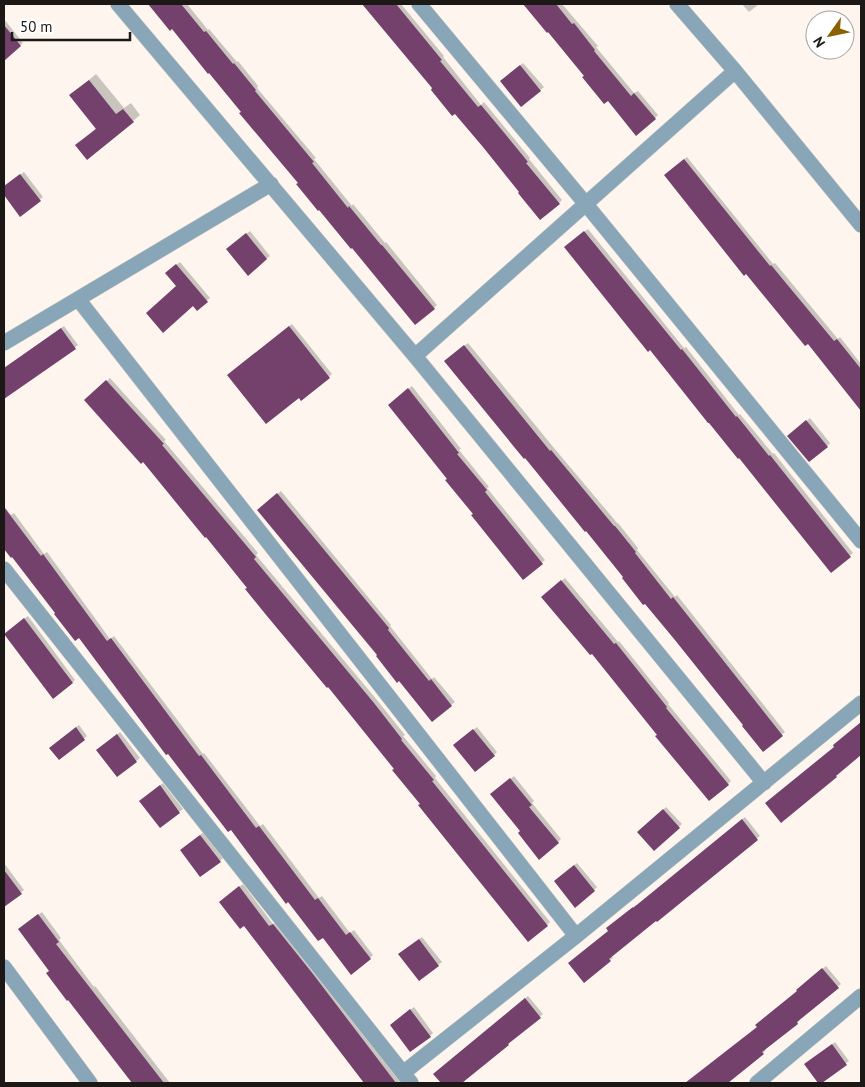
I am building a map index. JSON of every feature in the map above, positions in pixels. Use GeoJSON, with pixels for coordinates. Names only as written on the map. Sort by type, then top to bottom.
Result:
{"type":"FeatureCollection","features":[{"type":"Feature","properties":{"kind":"street"},"geometry":{"type":"LineString","coordinates":[[118,4],[416,356],[764,783]]}},
{"type":"Feature","properties":{"kind":"street"},"geometry":{"type":"LineString","coordinates":[[419,4],[585,203],[861,541]]}},
{"type":"Feature","properties":{"kind":"street"},"geometry":{"type":"LineString","coordinates":[[677,4],[735,70],[861,225]]}},
{"type":"Feature","properties":{"kind":"street"},"geometry":{"type":"LineString","coordinates":[[416,356],[735,70]]}},
{"type":"Feature","properties":{"kind":"street"},"geometry":{"type":"LineString","coordinates":[[4,343],[271,184]]}},
{"type":"Feature","properties":{"kind":"street"},"geometry":{"type":"LineString","coordinates":[[78,299],[576,936]]}},
{"type":"Feature","properties":{"kind":"street"},"geometry":{"type":"LineString","coordinates":[[4,570],[407,1078],[576,936],[861,703]]}},
{"type":"Feature","properties":{"kind":"street"},"geometry":{"type":"LineString","coordinates":[[4,966],[90,1083]]}},
{"type":"Feature","properties":{"kind":"street"},"geometry":{"type":"LineString","coordinates":[[757,1083],[861,996]]}},
{"type":"Feature","properties":{"kind":"building"},"geometry":{"type":"Polygon","coordinates":[[[148,4],[181,4],[204,32],[206,31],[234,63],[314,162],[312,163],[348,208],[349,206],[435,309],[415,325],[352,248],[318,211],[296,184],[298,183],[239,113],[241,112],[209,73],[148,4]]]}},
{"type":"Feature","properties":{"kind":"building"},"geometry":{"type":"Polygon","coordinates":[[[362,4],[396,4],[442,60],[440,61],[478,107],[481,105],[560,204],[540,220],[483,147],[455,114],[452,116],[431,90],[432,88],[362,4]]]}},
{"type":"Feature","properties":{"kind":"building"},"geometry":{"type":"Polygon","coordinates":[[[523,4],[556,4],[572,24],[574,23],[631,96],[634,93],[656,119],[636,136],[608,101],[604,104],[582,77],[584,76],[523,4]]]}},
{"type":"Feature","properties":{"kind":"building"},"geometry":{"type":"Polygon","coordinates":[[[4,25],[21,46],[4,61],[4,25]]]}},
{"type":"Feature","properties":{"kind":"building"},"geometry":{"type":"Polygon","coordinates":[[[520,65],[541,91],[521,107],[500,81],[520,65]]]}},
{"type":"Feature","properties":{"kind":"building"},"geometry":{"type":"Polygon","coordinates":[[[89,80],[116,114],[123,109],[134,122],[87,160],[75,145],[96,129],[69,95],[89,80]]]}},
{"type":"Feature","properties":{"kind":"building"},"geometry":{"type":"Polygon","coordinates":[[[684,159],[770,266],[834,341],[837,339],[861,369],[861,411],[808,344],[805,346],[746,274],[744,276],[664,175],[684,159]]]}},
{"type":"Feature","properties":{"kind":"building"},"geometry":{"type":"Polygon","coordinates":[[[20,174],[41,201],[20,217],[4,195],[4,186],[20,174]]]}},
{"type":"Feature","properties":{"kind":"building"},"geometry":{"type":"Polygon","coordinates":[[[584,231],[736,417],[770,455],[851,557],[831,573],[739,458],[708,423],[650,350],[648,352],[564,247],[584,231]]]}},
{"type":"Feature","properties":{"kind":"building"},"geometry":{"type":"Polygon","coordinates":[[[246,233],[267,259],[248,276],[226,249],[246,233]]]}},
{"type":"Feature","properties":{"kind":"building"},"geometry":{"type":"Polygon","coordinates":[[[176,264],[208,302],[197,311],[193,306],[163,333],[146,313],[176,286],[165,273],[176,264]]]}},
{"type":"Feature","properties":{"kind":"building"},"geometry":{"type":"Polygon","coordinates":[[[289,326],[330,378],[301,401],[299,398],[266,424],[227,375],[289,326]]]}},
{"type":"Feature","properties":{"kind":"building"},"geometry":{"type":"Polygon","coordinates":[[[61,328],[76,349],[4,399],[4,368],[61,328]]]}},
{"type":"Feature","properties":{"kind":"building"},"geometry":{"type":"Polygon","coordinates":[[[464,345],[550,451],[615,526],[671,599],[673,597],[783,736],[763,752],[675,640],[645,604],[643,605],[586,531],[444,361],[464,345]]]}},
{"type":"Feature","properties":{"kind":"building"},"geometry":{"type":"Polygon","coordinates":[[[106,380],[164,444],[162,445],[256,557],[254,559],[374,703],[434,780],[432,781],[548,926],[528,942],[418,805],[420,804],[392,770],[394,769],[245,589],[247,588],[206,537],[143,462],[141,464],[84,400],[106,380]]]}},
{"type":"Feature","properties":{"kind":"building"},"geometry":{"type":"Polygon","coordinates":[[[408,388],[459,453],[457,454],[487,490],[485,492],[543,564],[523,580],[471,515],[473,514],[445,480],[447,479],[388,405],[408,388]]]}},
{"type":"Feature","properties":{"kind":"building"},"geometry":{"type":"Polygon","coordinates":[[[806,420],[828,447],[809,462],[787,436],[806,420]]]}},
{"type":"Feature","properties":{"kind":"building"},"geometry":{"type":"Polygon","coordinates":[[[277,493],[389,628],[388,630],[429,681],[431,679],[452,706],[432,722],[399,681],[397,683],[377,655],[257,510],[277,493]]]}},
{"type":"Feature","properties":{"kind":"building"},"geometry":{"type":"Polygon","coordinates":[[[4,507],[41,556],[43,554],[107,641],[111,638],[199,756],[201,755],[256,828],[259,826],[315,900],[318,898],[346,935],[350,932],[371,959],[351,975],[323,938],[318,941],[288,902],[286,904],[231,830],[228,832],[168,754],[166,755],[79,638],[75,641],[4,549],[4,507]]]}},
{"type":"Feature","properties":{"kind":"building"},"geometry":{"type":"Polygon","coordinates":[[[561,580],[614,644],[616,643],[729,785],[709,801],[655,736],[657,735],[592,654],[590,655],[541,597],[561,580]]]}},
{"type":"Feature","properties":{"kind":"building"},"geometry":{"type":"Polygon","coordinates":[[[24,618],[73,683],[53,699],[4,634],[24,618]]]}},
{"type":"Feature","properties":{"kind":"building"},"geometry":{"type":"Polygon","coordinates":[[[861,722],[861,755],[781,823],[765,803],[834,747],[833,745],[861,722]]]}},
{"type":"Feature","properties":{"kind":"building"},"geometry":{"type":"Polygon","coordinates":[[[76,727],[85,740],[59,760],[49,748],[76,727]]]}},
{"type":"Feature","properties":{"kind":"building"},"geometry":{"type":"Polygon","coordinates":[[[473,729],[495,756],[475,772],[453,745],[473,729]]]}},
{"type":"Feature","properties":{"kind":"building"},"geometry":{"type":"Polygon","coordinates":[[[117,734],[137,762],[117,777],[96,750],[117,734]]]}},
{"type":"Feature","properties":{"kind":"building"},"geometry":{"type":"Polygon","coordinates":[[[510,778],[532,805],[529,807],[559,843],[539,860],[518,833],[520,831],[490,794],[510,778]]]}},
{"type":"Feature","properties":{"kind":"building"},"geometry":{"type":"Polygon","coordinates":[[[160,785],[180,813],[160,828],[139,801],[160,785]]]}},
{"type":"Feature","properties":{"kind":"building"},"geometry":{"type":"Polygon","coordinates":[[[663,809],[680,828],[654,851],[637,832],[663,809]]]}},
{"type":"Feature","properties":{"kind":"building"},"geometry":{"type":"Polygon","coordinates":[[[742,819],[758,840],[609,959],[611,961],[584,983],[568,963],[608,931],[606,928],[742,819]]]}},
{"type":"Feature","properties":{"kind":"building"},"geometry":{"type":"Polygon","coordinates":[[[200,835],[221,862],[200,877],[180,850],[200,835]]]}},
{"type":"Feature","properties":{"kind":"building"},"geometry":{"type":"Polygon","coordinates":[[[574,865],[595,891],[575,908],[554,881],[574,865]]]}},
{"type":"Feature","properties":{"kind":"building"},"geometry":{"type":"Polygon","coordinates":[[[4,870],[22,894],[4,907],[4,870]]]}},
{"type":"Feature","properties":{"kind":"building"},"geometry":{"type":"Polygon","coordinates":[[[239,886],[269,926],[273,924],[313,974],[396,1083],[364,1083],[244,926],[240,929],[219,902],[239,886]]]}},
{"type":"Feature","properties":{"kind":"building"},"geometry":{"type":"Polygon","coordinates":[[[38,914],[59,942],[56,944],[164,1083],[132,1083],[46,973],[49,971],[18,929],[38,914]]]}},
{"type":"Feature","properties":{"kind":"building"},"geometry":{"type":"Polygon","coordinates":[[[419,939],[439,966],[419,981],[398,954],[419,939]]]}},
{"type":"Feature","properties":{"kind":"building"},"geometry":{"type":"Polygon","coordinates":[[[822,968],[839,988],[762,1052],[764,1054],[728,1083],[685,1083],[757,1027],[755,1025],[822,968]]]}},
{"type":"Feature","properties":{"kind":"building"},"geometry":{"type":"Polygon","coordinates":[[[525,998],[541,1018],[462,1083],[441,1083],[433,1074],[525,998]]]}},
{"type":"Feature","properties":{"kind":"building"},"geometry":{"type":"Polygon","coordinates":[[[410,1009],[431,1037],[410,1052],[390,1025],[410,1009]]]}},
{"type":"Feature","properties":{"kind":"building"},"geometry":{"type":"Polygon","coordinates":[[[832,1044],[847,1065],[822,1083],[818,1083],[804,1064],[832,1044]]]}}]}
